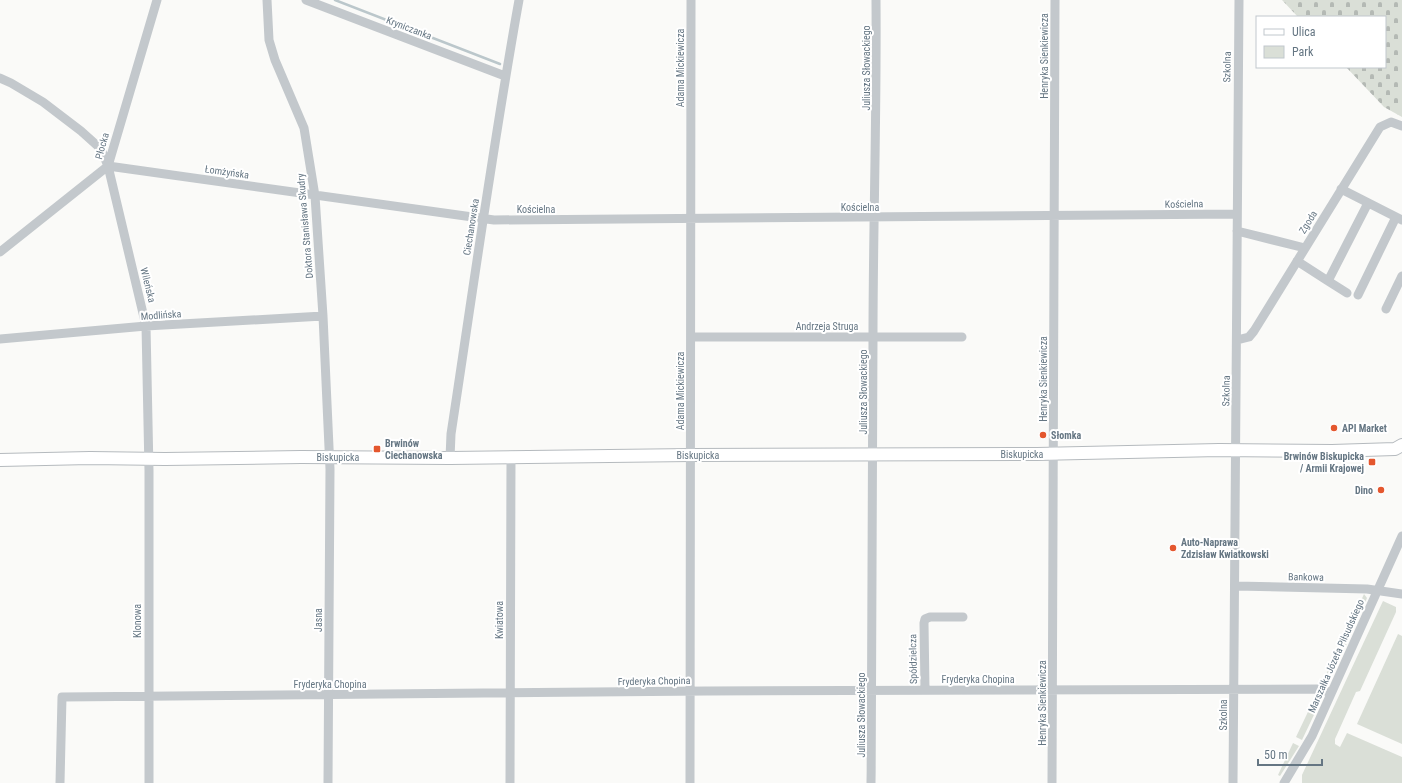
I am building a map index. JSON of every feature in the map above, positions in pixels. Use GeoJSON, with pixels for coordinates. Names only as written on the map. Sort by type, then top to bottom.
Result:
{"type":"FeatureCollection","features":[{"type":"Feature","properties":{"kind":"main road","name":"Biskupicka"},"geometry":{"type":"LineString","coordinates":[[0,460],[90,458],[450,458],[511,456],[1054,454],[1236,450],[1332,451],[1400,449]]}},
{"type":"Feature","properties":{"kind":"street","name":"Płocka"},"geometry":{"type":"LineString","coordinates":[[0,252],[108,166],[156,0]]}},
{"type":"Feature","properties":{"kind":"street","name":"Doktora Stanisława Skudry"},"geometry":{"type":"LineString","coordinates":[[267,0],[269,40],[275,60],[304,128],[315,196],[330,457]]}},
{"type":"Feature","properties":{"kind":"street","name":"Kryniczanka"},"geometry":{"type":"LineString","coordinates":[[306,0],[505,76]]}},
{"type":"Feature","properties":{"kind":"street","name":"Ciechanowska"},"geometry":{"type":"LineString","coordinates":[[450,458],[452,427],[505,76],[519,0]]}},
{"type":"Feature","properties":{"kind":"street","name":"Adama Mickiewicza"},"geometry":{"type":"LineString","coordinates":[[690,783],[692,220],[691,0]]}},
{"type":"Feature","properties":{"kind":"street","name":"Juliusza Słowackiego"},"geometry":{"type":"LineString","coordinates":[[871,783],[876,0]]}},
{"type":"Feature","properties":{"kind":"street","name":"Henryka Sienkiewicza"},"geometry":{"type":"LineString","coordinates":[[1052,783],[1055,0]]}},
{"type":"Feature","properties":{"kind":"street","name":"Szkolna"},"geometry":{"type":"LineString","coordinates":[[1233,783],[1239,0]]}},
{"type":"Feature","properties":{"kind":"street"},"geometry":{"type":"LineString","coordinates":[[0,78],[44,102],[81,131],[101,149],[108,166]]}},
{"type":"Feature","properties":{"kind":"street","name":"Zgoda"},"geometry":{"type":"LineString","coordinates":[[1237,340],[1249,337],[1254,332],[1380,127],[1391,122],[1402,126]]}},
{"type":"Feature","properties":{"kind":"street","name":"Łomżyńska"},"geometry":{"type":"LineString","coordinates":[[108,166],[484,219]]}},
{"type":"Feature","properties":{"kind":"street","name":"Wileńska"},"geometry":{"type":"LineString","coordinates":[[108,166],[146,326],[148,459]]}},
{"type":"Feature","properties":{"kind":"street"},"geometry":{"type":"LineString","coordinates":[[1341,189],[1399,218],[1358,295]]}},
{"type":"Feature","properties":{"kind":"street"},"geometry":{"type":"LineString","coordinates":[[1328,281],[1368,203]]}},
{"type":"Feature","properties":{"kind":"street","name":"Kościelna"},"geometry":{"type":"LineString","coordinates":[[484,219],[692,220],[1237,214]]}},
{"type":"Feature","properties":{"kind":"street"},"geometry":{"type":"LineString","coordinates":[[1237,232],[1306,248]]}},
{"type":"Feature","properties":{"kind":"street"},"geometry":{"type":"LineString","coordinates":[[1297,261],[1347,293]]}},
{"type":"Feature","properties":{"kind":"street"},"geometry":{"type":"LineString","coordinates":[[1386,309],[1402,276]]}},
{"type":"Feature","properties":{"kind":"street"},"geometry":{"type":"LineString","coordinates":[[1393,294],[1402,298]]}},
{"type":"Feature","properties":{"kind":"street","name":"Modlińska"},"geometry":{"type":"LineString","coordinates":[[0,339],[146,326],[323,316]]}},
{"type":"Feature","properties":{"kind":"street","name":"Andrzeja Struga"},"geometry":{"type":"LineString","coordinates":[[691,337],[962,337]]}},
{"type":"Feature","properties":{"kind":"street","name":"Kwiatowa"},"geometry":{"type":"LineString","coordinates":[[510,783],[511,456]]}},
{"type":"Feature","properties":{"kind":"street","name":"Jasna"},"geometry":{"type":"LineString","coordinates":[[328,783],[330,457]]}},
{"type":"Feature","properties":{"kind":"street","name":"Klonowa"},"geometry":{"type":"LineString","coordinates":[[148,459],[149,783]]}},
{"type":"Feature","properties":{"kind":"street","name":"Marszałka Józefa Piłsudskiego"},"geometry":{"type":"LineString","coordinates":[[1284,783],[1300,759],[1402,536]]}},
{"type":"Feature","properties":{"kind":"street","name":"Bankowa"},"geometry":{"type":"LineString","coordinates":[[1235,586],[1377,591],[1402,594]]}},
{"type":"Feature","properties":{"kind":"street","name":"Spółdzielcza"},"geometry":{"type":"LineString","coordinates":[[925,690],[925,619],[930,617],[963,617]]}},
{"type":"Feature","properties":{"kind":"street","name":"Fryderyka Chopina"},"geometry":{"type":"LineString","coordinates":[[60,783],[62,697],[1053,689],[1320,689],[1331,693]]}},
{"type":"Feature","properties":{"kind":"green space"},"geometry":{"type":"Polygon","coordinates":[[[1282,0],[1402,0],[1402,117],[1384,107],[1347,68],[1386,68],[1386,16],[1297,16],[1282,0]]]}},
{"type":"Feature","properties":{"kind":"green space"},"geometry":{"type":"Polygon","coordinates":[[[1364,594],[1367,598],[1357,620],[1353,618],[1364,594]]]}},
{"type":"Feature","properties":{"kind":"green space"},"geometry":{"type":"Polygon","coordinates":[[[1383,601],[1396,607],[1396,612],[1360,691],[1356,692],[1335,739],[1335,744],[1340,747],[1347,733],[1402,757],[1402,783],[1302,783],[1302,775],[1383,601]]]}},
{"type":"Feature","properties":{"kind":"green space"},"geometry":{"type":"Polygon","coordinates":[[[1398,634],[1402,636],[1402,744],[1357,724],[1398,634]]]}},
{"type":"Feature","properties":{"kind":"green space"},"geometry":{"type":"Polygon","coordinates":[[[1342,641],[1347,643],[1333,674],[1327,674],[1323,683],[1319,683],[1323,681],[1342,641]]]}},
{"type":"Feature","properties":{"kind":"green space"},"geometry":{"type":"Polygon","coordinates":[[[1320,694],[1322,698],[1302,740],[1296,737],[1316,695],[1320,694]]]}},
{"type":"Feature","properties":{"kind":"green space"},"geometry":{"type":"Polygon","coordinates":[[[1293,743],[1299,746],[1280,776],[1278,775],[1293,743]]]}},
{"type":"Feature","properties":{"kind":"waterway"},"geometry":{"type":"LineString","coordinates":[[335,0],[500,64]]}},
{"type":"Feature","properties":{"kind":"place","name":"API Market"},"geometry":{"type":"Point","coordinates":[1334,428]}},
{"type":"Feature","properties":{"kind":"place","name":"Słomka"},"geometry":{"type":"Point","coordinates":[1043,435]}},
{"type":"Feature","properties":{"kind":"place","name":"Brwinów Ciechanowska"},"geometry":{"type":"Point","coordinates":[377,449]}},
{"type":"Feature","properties":{"kind":"place","name":"Brwinów Biskupicka / Armii Krajowej"},"geometry":{"type":"Point","coordinates":[1372,462]}},
{"type":"Feature","properties":{"kind":"place","name":"Dino"},"geometry":{"type":"Point","coordinates":[1381,490]}},
{"type":"Feature","properties":{"kind":"place","name":"Auto-Naprawa Zdzisław Kwiatkowski"},"geometry":{"type":"Point","coordinates":[1173,548]}}]}
